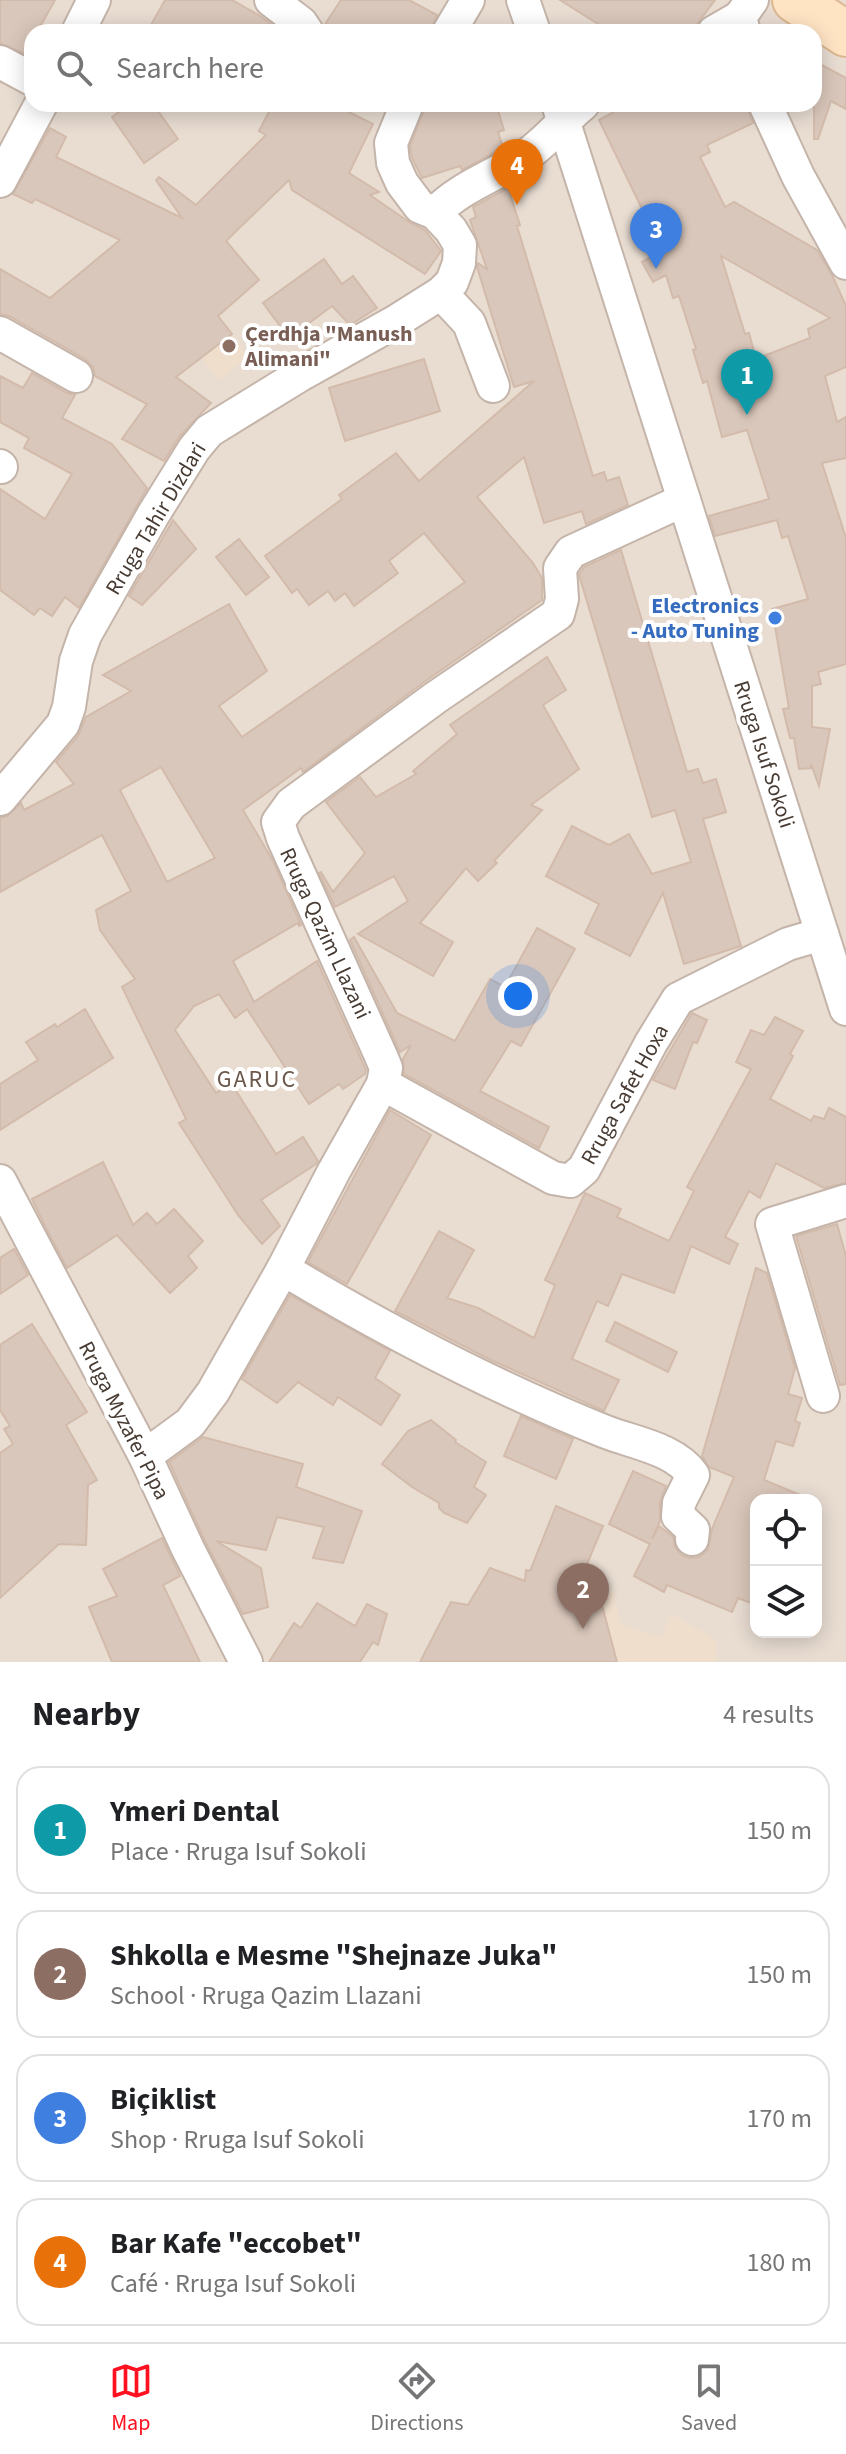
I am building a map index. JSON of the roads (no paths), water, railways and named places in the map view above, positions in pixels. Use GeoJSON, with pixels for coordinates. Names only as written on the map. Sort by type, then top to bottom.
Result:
{"type":"FeatureCollection","features":[{"type":"Feature","properties":{"kind":"main road"},"geometry":{"type":"LineString","coordinates":[[795,0],[846,34]]}},
{"type":"Feature","properties":{"kind":"street"},"geometry":{"type":"LineString","coordinates":[[82,24],[94,0]]}},
{"type":"Feature","properties":{"kind":"street"},"geometry":{"type":"LineString","coordinates":[[271,0],[295,24]]}},
{"type":"Feature","properties":{"kind":"street"},"geometry":{"type":"LineString","coordinates":[[454,24],[468,0]]}},
{"type":"Feature","properties":{"kind":"street"},"geometry":{"type":"LineString","coordinates":[[523,0],[531,24]]}},
{"type":"Feature","properties":{"kind":"street"},"geometry":{"type":"LineString","coordinates":[[0,62],[24,75]]}},
{"type":"Feature","properties":{"kind":"street"},"geometry":{"type":"LineString","coordinates":[[3,170],[36,112]]}},
{"type":"Feature","properties":{"kind":"street","name":"Rruga Tahir Dizdari"},"geometry":{"type":"LineString","coordinates":[[0,799],[63,724],[69,707],[76,661],[85,635],[153,515],[194,449],[209,431],[395,322],[441,293],[452,282],[459,263],[460,245],[435,213],[420,207],[402,183],[393,163],[391,143],[399,112]]}},
{"type":"Feature","properties":{"kind":"street","name":"Rruga Isuf Sokoli"},"geometry":{"type":"LineString","coordinates":[[435,213],[448,199],[531,152],[565,112]]}},
{"type":"Feature","properties":{"kind":"street","name":"Rruga Isuf Sokoli"},"geometry":{"type":"LineString","coordinates":[[569,112],[684,500],[846,1009]]}},
{"type":"Feature","properties":{"kind":"street"},"geometry":{"type":"LineString","coordinates":[[769,112],[798,176],[846,263]]}},
{"type":"Feature","properties":{"kind":"street"},"geometry":{"type":"LineString","coordinates":[[441,293],[469,323],[493,386]]}},
{"type":"Feature","properties":{"kind":"street"},"geometry":{"type":"LineString","coordinates":[[0,333],[76,376]]}},
{"type":"Feature","properties":{"kind":"street","name":"Rruga Qazim Llazani"},"geometry":{"type":"LineString","coordinates":[[383,1084],[386,1068],[278,822],[291,804],[435,698],[558,614],[562,599],[560,568],[571,552],[684,500]]}},
{"type":"Feature","properties":{"kind":"street","name":"Rruga Safet Hoxa"},"geometry":{"type":"LineString","coordinates":[[383,1084],[553,1178],[570,1181],[584,1169],[678,999],[788,944],[822,934]]}},
{"type":"Feature","properties":{"kind":"street"},"geometry":{"type":"LineString","coordinates":[[145,1456],[190,1423],[213,1392],[383,1084]]}},
{"type":"Feature","properties":{"kind":"street","name":"Rruga Myzafer Pipa"},"geometry":{"type":"LineString","coordinates":[[0,1181],[145,1456],[246,1662]]}},
{"type":"Feature","properties":{"kind":"street"},"geometry":{"type":"LineString","coordinates":[[823,1396],[772,1224],[846,1201]]}},
{"type":"Feature","properties":{"kind":"street"},"geometry":{"type":"LineString","coordinates":[[283,1269],[497,1384],[606,1432],[680,1460],[693,1475],[678,1509],[678,1516],[693,1530],[692,1539]]}},
{"type":"Feature","properties":{"kind":"place","name":"Bar Kafe \"eccobet\""},"geometry":{"type":"Point","coordinates":[517,205]}},
{"type":"Feature","properties":{"kind":"place","name":"Biçiklist"},"geometry":{"type":"Point","coordinates":[656,269]}},
{"type":"Feature","properties":{"kind":"place","name":"Çerdhja \"Manush Alimani\""},"geometry":{"type":"Point","coordinates":[229,346]}},
{"type":"Feature","properties":{"kind":"place","name":"Ymeri Dental"},"geometry":{"type":"Point","coordinates":[747,415]}},
{"type":"Feature","properties":{"kind":"place","name":"Electronics - Auto Tuning"},"geometry":{"type":"Point","coordinates":[775,618]}},
{"type":"Feature","properties":{"kind":"place","name":"Shkolla e Mesme \"Shejnaze Juka\""},"geometry":{"type":"Point","coordinates":[583,1629]}},
{"type":"Feature","properties":{"kind":"district","name":"GARUC"},"geometry":{"type":"Point","coordinates":[257,1079]}}]}
